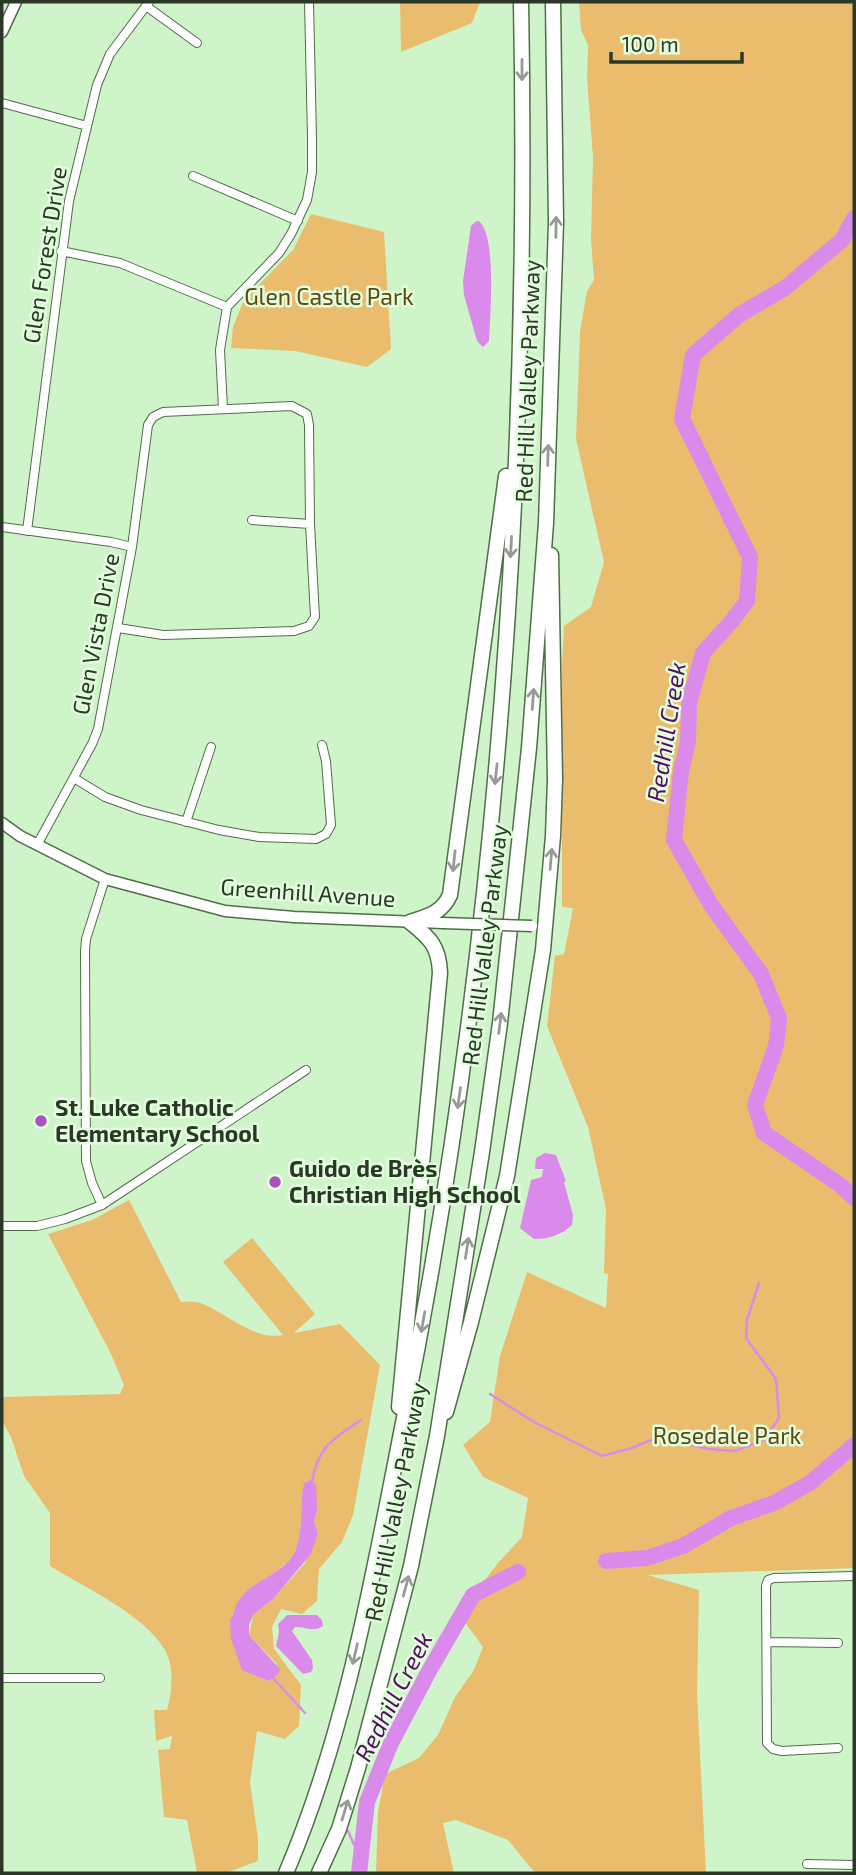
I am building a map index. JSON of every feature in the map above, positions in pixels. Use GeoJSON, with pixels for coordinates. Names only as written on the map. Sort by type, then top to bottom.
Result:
{"type":"FeatureCollection","features":[{"type":"Feature","properties":{"kind":"highway","name":"Red Hill Valley Parkway"},"geometry":{"type":"LineString","coordinates":[[286,1873],[314,1804],[340,1717],[394,1467],[446,1189],[485,893],[504,685],[518,406],[522,200],[521,2]]}},
{"type":"Feature","properties":{"kind":"highway","name":"Red Hill Valley Parkway"},"geometry":{"type":"LineString","coordinates":[[319,1873],[339,1829],[411,1566],[436,1436],[500,1023],[529,748],[546,523],[556,223],[553,2]]}},
{"type":"Feature","properties":{"kind":"highway"},"geometry":{"type":"LineString","coordinates":[[410,922],[435,914],[445,906],[450,895],[510,434],[518,406]]}},
{"type":"Feature","properties":{"kind":"highway"},"geometry":{"type":"LineString","coordinates":[[436,1436],[450,1401],[507,1177],[528,1052],[539,926],[553,836],[555,779],[552,565],[546,523]]}},
{"type":"Feature","properties":{"kind":"highway"},"geometry":{"type":"LineString","coordinates":[[394,1467],[403,1343],[440,973],[434,945],[429,936],[410,922]]}},
{"type":"Feature","properties":{"kind":"street"},"geometry":{"type":"LineString","coordinates":[[2,32],[16,2]]}},
{"type":"Feature","properties":{"kind":"street"},"geometry":{"type":"LineString","coordinates":[[118,628],[163,635],[295,631],[309,626],[315,617],[307,414],[292,406],[223,409],[220,350],[227,307],[279,253],[307,200],[312,172],[309,2]]}},
{"type":"Feature","properties":{"kind":"street"},"geometry":{"type":"LineString","coordinates":[[147,4],[197,43]]}},
{"type":"Feature","properties":{"kind":"street","name":"Glen Forest Drive"},"geometry":{"type":"LineString","coordinates":[[27,531],[69,201],[97,85],[110,54],[147,4]]}},
{"type":"Feature","properties":{"kind":"street"},"geometry":{"type":"LineString","coordinates":[[2,103],[87,125]]}},
{"type":"Feature","properties":{"kind":"street"},"geometry":{"type":"LineString","coordinates":[[193,176],[298,221]]}},
{"type":"Feature","properties":{"kind":"street"},"geometry":{"type":"LineString","coordinates":[[61,251],[120,263],[227,307]]}},
{"type":"Feature","properties":{"kind":"street","name":"Glen Vista Drive"},"geometry":{"type":"LineString","coordinates":[[37,845],[98,729],[132,547],[148,425],[153,417],[163,412],[223,409]]}},
{"type":"Feature","properties":{"kind":"street"},"geometry":{"type":"LineString","coordinates":[[252,520],[310,524]]}},
{"type":"Feature","properties":{"kind":"street"},"geometry":{"type":"LineString","coordinates":[[2,527],[132,547]]}},
{"type":"Feature","properties":{"kind":"street"},"geometry":{"type":"LineString","coordinates":[[74,778],[105,797],[186,822],[259,837],[316,839],[326,834],[331,825],[326,761],[322,746]]}},
{"type":"Feature","properties":{"kind":"street"},"geometry":{"type":"LineString","coordinates":[[186,822],[211,747]]}},
{"type":"Feature","properties":{"kind":"street","name":"Greenhill Avenue"},"geometry":{"type":"LineString","coordinates":[[2,823],[37,845],[105,879],[225,911],[294,917],[539,926]]}},
{"type":"Feature","properties":{"kind":"street"},"geometry":{"type":"LineString","coordinates":[[102,1205],[86,1161],[84,981],[86,939],[105,879]]}},
{"type":"Feature","properties":{"kind":"street"},"geometry":{"type":"LineString","coordinates":[[2,1226],[37,1226],[65,1220],[102,1205],[306,1070]]}},
{"type":"Feature","properties":{"kind":"street"},"geometry":{"type":"LineString","coordinates":[[838,1748],[782,1751],[773,1749],[767,1743],[766,1586],[768,1580],[774,1578],[854,1576]]}},
{"type":"Feature","properties":{"kind":"street"},"geometry":{"type":"LineString","coordinates":[[767,1642],[838,1643]]}},
{"type":"Feature","properties":{"kind":"street"},"geometry":{"type":"LineString","coordinates":[[2,1678],[100,1678]]}},
{"type":"Feature","properties":{"kind":"street"},"geometry":{"type":"LineString","coordinates":[[807,1864],[854,1865]]}},
{"type":"Feature","properties":{"kind":"green space"},"geometry":{"type":"Polygon","coordinates":[[[400,2],[480,2],[472,23],[401,52],[400,2]]]}},
{"type":"Feature","properties":{"kind":"green space","name":"Rosedale Park"},"geometry":{"type":"Polygon","coordinates":[[[579,2],[854,2],[854,1568],[648,1575],[699,1590],[697,1694],[706,1873],[535,1873],[508,1840],[456,1820],[443,1823],[454,1873],[376,1873],[378,1812],[385,1774],[419,1758],[438,1735],[455,1697],[474,1670],[483,1647],[459,1614],[498,1563],[522,1537],[528,1498],[483,1477],[463,1445],[490,1422],[500,1356],[527,1272],[606,1308],[606,1209],[588,1127],[547,1026],[555,956],[564,954],[573,908],[562,907],[564,626],[591,607],[604,562],[576,439],[580,332],[587,291],[594,280],[591,239],[593,157],[587,78],[588,45],[581,30],[579,2]]]}},
{"type":"Feature","properties":{"kind":"green space","name":"Glen Castle Park"},"geometry":{"type":"Polygon","coordinates":[[[311,214],[384,232],[391,349],[367,367],[295,351],[231,348],[233,327],[244,300],[293,250],[311,214]]]}},
{"type":"Feature","properties":{"kind":"green space"},"geometry":{"type":"Polygon","coordinates":[[[129,1200],[181,1302],[203,1304],[262,1334],[283,1335],[223,1262],[252,1238],[315,1314],[294,1333],[340,1324],[380,1365],[353,1515],[342,1542],[319,1569],[317,1601],[302,1614],[281,1609],[272,1627],[274,1649],[301,1685],[299,1726],[285,1739],[257,1731],[250,1782],[258,1839],[258,1861],[226,1873],[197,1873],[187,1820],[164,1817],[158,1750],[170,1749],[172,1736],[156,1741],[154,1710],[167,1710],[171,1688],[169,1658],[145,1626],[97,1593],[50,1566],[50,1513],[24,1476],[11,1437],[2,1421],[2,1397],[120,1394],[124,1385],[111,1354],[48,1234],[92,1220],[129,1200]],[[310,1480],[304,1484],[300,1533],[291,1558],[244,1594],[230,1621],[261,1678],[268,1681],[277,1664],[249,1635],[253,1615],[274,1598],[305,1563],[318,1533],[314,1521],[317,1511],[310,1480]]]}},
{"type":"Feature","properties":{"kind":"shaded area"},"geometry":{"type":"Polygon","coordinates":[[[479,221],[485,230],[488,243],[491,278],[489,341],[483,347],[477,341],[464,295],[463,281],[471,226],[479,221]]]}},
{"type":"Feature","properties":{"kind":"shaded area"},"geometry":{"type":"Polygon","coordinates":[[[545,1153],[556,1155],[566,1181],[564,1182],[573,1215],[572,1225],[554,1236],[534,1239],[520,1228],[531,1180],[542,1177],[543,1169],[535,1169],[536,1158],[545,1153]]]}},
{"type":"Feature","properties":{"kind":"shaded area"},"geometry":{"type":"Polygon","coordinates":[[[310,1480],[316,1484],[317,1511],[314,1521],[318,1533],[311,1554],[274,1598],[253,1615],[249,1625],[249,1635],[280,1669],[278,1674],[268,1681],[242,1670],[231,1639],[230,1620],[237,1603],[245,1593],[291,1558],[300,1532],[304,1483],[310,1480]]]}},
{"type":"Feature","properties":{"kind":"shaded area"},"geometry":{"type":"Polygon","coordinates":[[[287,1615],[317,1615],[322,1620],[323,1626],[319,1628],[295,1627],[292,1631],[312,1660],[311,1672],[303,1674],[276,1646],[278,1624],[287,1615]]]}},
{"type":"Feature","properties":{"kind":"waterway","name":"Redhill Creek"},"geometry":{"type":"LineString","coordinates":[[854,218],[842,240],[785,288],[739,315],[693,355],[682,419],[750,557],[747,601],[703,653],[689,703],[688,742],[681,772],[674,840],[711,905],[761,974],[779,1018],[776,1046],[755,1105],[764,1133],[840,1185],[854,1198]]}},
{"type":"Feature","properties":{"kind":"waterway"},"geometry":{"type":"LineString","coordinates":[[490,1394],[534,1422],[602,1456],[658,1437],[708,1449],[735,1451],[764,1440],[779,1418],[776,1379],[746,1338],[747,1320],[759,1283]]}},
{"type":"Feature","properties":{"kind":"waterway"},"geometry":{"type":"LineString","coordinates":[[312,1482],[318,1460],[328,1445],[361,1420]]}},
{"type":"Feature","properties":{"kind":"waterway","name":"Redhill Creek"},"geometry":{"type":"LineString","coordinates":[[606,1561],[647,1558],[683,1546],[731,1518],[774,1503],[810,1483],[854,1445]]}},
{"type":"Feature","properties":{"kind":"waterway","name":"Redhill Creek"},"geometry":{"type":"LineString","coordinates":[[359,1873],[367,1802],[391,1743],[429,1671],[473,1595],[518,1572]]}},
{"type":"Feature","properties":{"kind":"waterway"},"geometry":{"type":"LineString","coordinates":[[272,1677],[305,1713]]}},
{"type":"Feature","properties":{"kind":"waterway"},"geometry":{"type":"LineString","coordinates":[[348,1831],[360,1858]]}},
{"type":"Feature","properties":{"kind":"place","name":"St. Luke Catholic Elementary School"},"geometry":{"type":"Point","coordinates":[41,1121]}},
{"type":"Feature","properties":{"kind":"place","name":"Guido de Brès Christian High School"},"geometry":{"type":"Point","coordinates":[275,1182]}}]}
